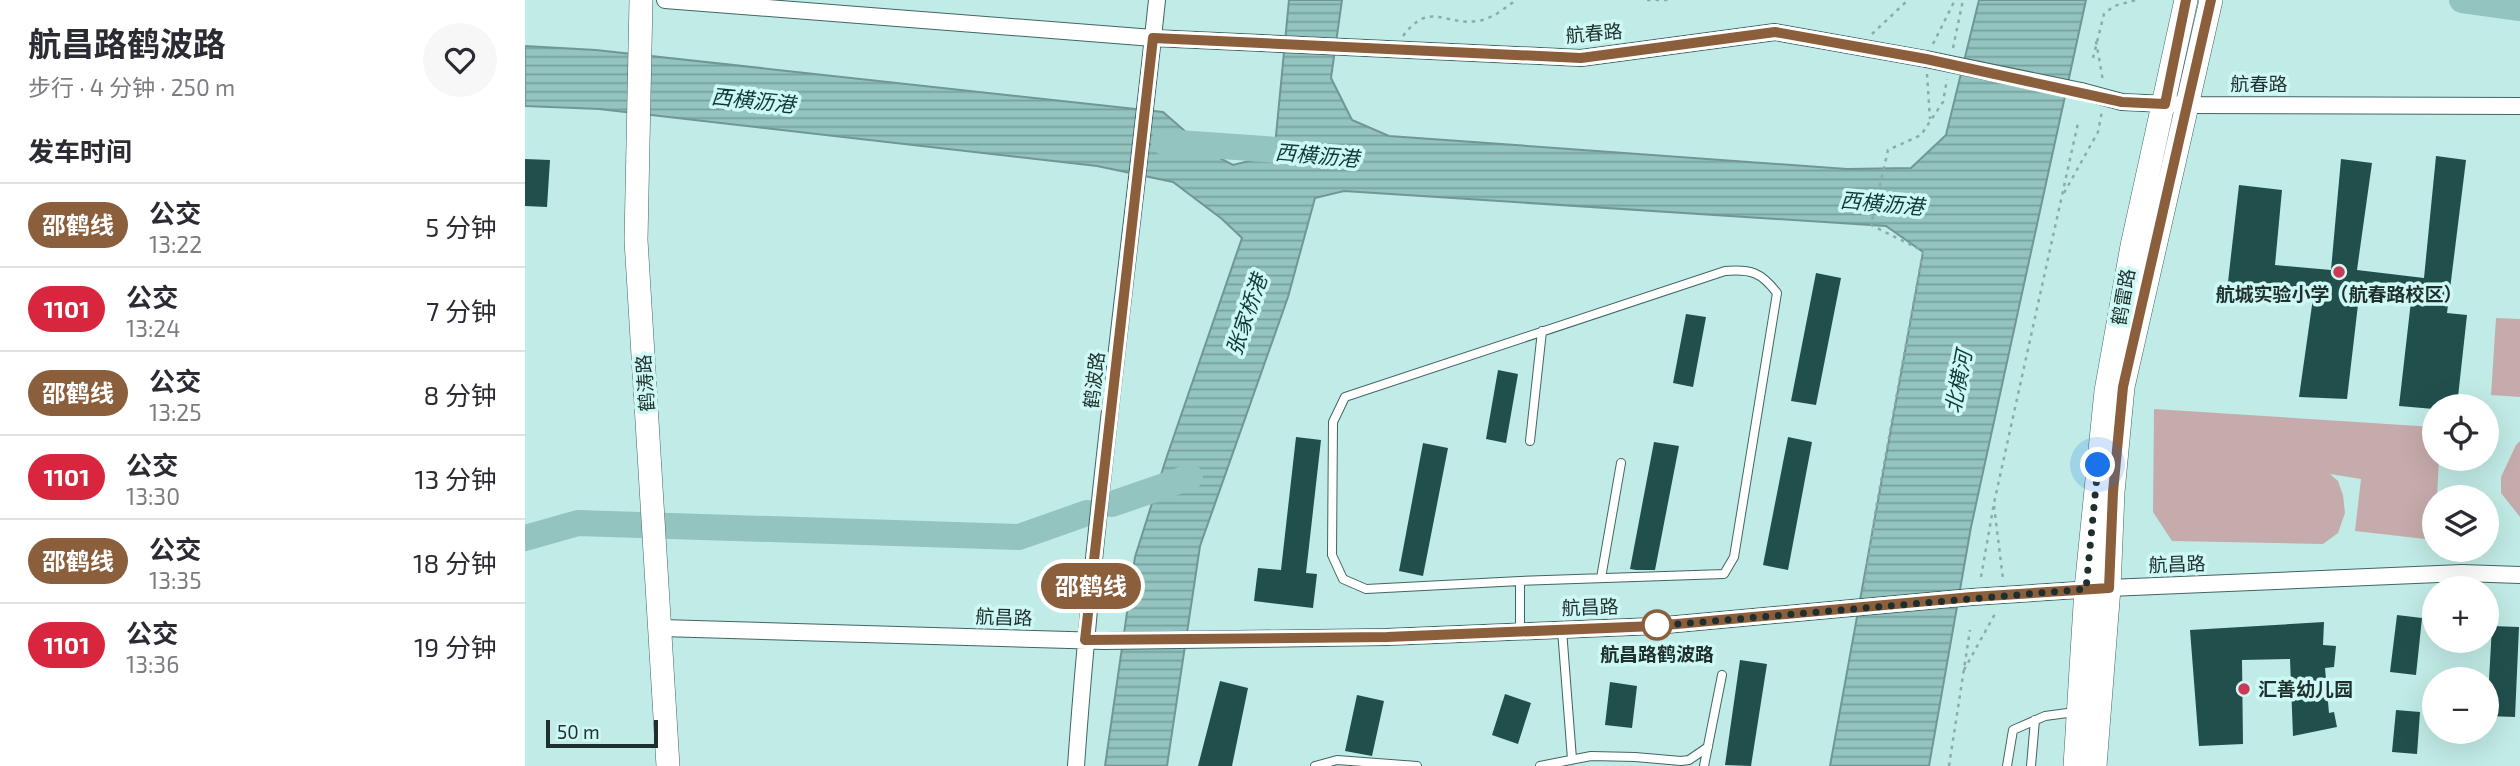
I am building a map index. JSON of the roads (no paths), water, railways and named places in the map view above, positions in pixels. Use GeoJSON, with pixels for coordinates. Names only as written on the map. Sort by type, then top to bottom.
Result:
{"type":"FeatureCollection","features":[{"type":"Feature","properties":{"kind":"street","name":"鹤涛路"},"geometry":{"type":"LineString","coordinates":[[641,0],[636,240],[668,766]]}},
{"type":"Feature","properties":{"kind":"street","name":"航春路"},"geometry":{"type":"LineString","coordinates":[[665,0],[1153,38],[1581,58],[1775,32],[1926,59],[2122,102],[2189,105],[2520,106]]}},
{"type":"Feature","properties":{"kind":"street","name":"鹤波路"},"geometry":{"type":"LineString","coordinates":[[1076,766],[1085,640],[1157,0]]}},
{"type":"Feature","properties":{"kind":"street","name":"鹤雷路"},"geometry":{"type":"LineString","coordinates":[[2075,766],[2086,589],[2106,391],[2132,246],[2185,7]]}},
{"type":"Feature","properties":{"kind":"street"},"geometry":{"type":"LineString","coordinates":[[2095,766],[2109,588],[2113,492],[2123,387],[2210,9]]}},
{"type":"Feature","properties":{"kind":"street","name":"航昌路"},"geometry":{"type":"LineString","coordinates":[[661,628],[1085,640],[1387,637],[1655,626],[2086,589],[2462,573],[2520,575]]}},
{"type":"Feature","properties":{"kind":"lane"},"geometry":{"type":"LineString","coordinates":[[1744,270],[1766,278],[1777,293],[1734,557],[1724,574],[1366,589],[1343,579],[1332,555],[1333,422],[1345,397],[1542,331],[1725,271],[1744,270]]}},
{"type":"Feature","properties":{"kind":"lane"},"geometry":{"type":"LineString","coordinates":[[1530,441],[1542,331]]}},
{"type":"Feature","properties":{"kind":"lane"},"geometry":{"type":"LineString","coordinates":[[1601,578],[1621,463]]}},
{"type":"Feature","properties":{"kind":"lane"},"geometry":{"type":"LineString","coordinates":[[1520,582],[1520,631]]}},
{"type":"Feature","properties":{"kind":"lane"},"geometry":{"type":"LineString","coordinates":[[1562,630],[1572,759]]}},
{"type":"Feature","properties":{"kind":"lane"},"geometry":{"type":"LineString","coordinates":[[1704,766],[1721,674]]}},
{"type":"Feature","properties":{"kind":"lane"},"geometry":{"type":"LineString","coordinates":[[2007,766],[2013,730],[2035,720],[2079,711]]}},
{"type":"Feature","properties":{"kind":"lane"},"geometry":{"type":"LineString","coordinates":[[2031,766],[2035,720]]}},
{"type":"Feature","properties":{"kind":"lane"},"geometry":{"type":"LineString","coordinates":[[1540,766],[1591,756],[1681,761],[1689,760],[1708,747]]}},
{"type":"Feature","properties":{"kind":"lane"},"geometry":{"type":"LineString","coordinates":[[1315,766],[1336,760],[1417,766]]}},
{"type":"Feature","properties":{"kind":"water"},"geometry":{"type":"Polygon","coordinates":[[[1289,0],[1342,0],[1331,78],[1352,120],[1389,136],[1847,169],[1911,168],[1946,135],[1979,0],[2086,0],[1971,527],[1929,766],[1830,766],[1923,252],[1886,226],[1344,191],[1315,198],[1288,297],[1200,546],[1167,766],[1105,766],[1135,557],[1242,238],[1222,219],[1173,182],[1097,166],[599,109],[525,106],[525,46],[596,50],[1163,112],[1210,153],[1233,165],[1261,158],[1275,146],[1289,0]]]}},
{"type":"Feature","properties":{"kind":"waterway","name":"西横沥港"},"geometry":{"type":"LineString","coordinates":[[2462,0],[2520,8]]}},
{"type":"Feature","properties":{"kind":"waterway","name":"西横沥港"},"geometry":{"type":"LineString","coordinates":[[1164,142],[1307,152]]}},
{"type":"Feature","properties":{"kind":"waterway"},"geometry":{"type":"LineString","coordinates":[[1112,504],[1190,477]]}},
{"type":"Feature","properties":{"kind":"waterway"},"geometry":{"type":"LineString","coordinates":[[525,538],[578,523],[1019,537],[1087,513]]}},
{"type":"Feature","properties":{"kind":"place","name":"航城实验小学（航春路校区）"},"geometry":{"type":"Point","coordinates":[2339,272]}},
{"type":"Feature","properties":{"kind":"place","name":"航昌路鹤波路"},"geometry":{"type":"Point","coordinates":[1657,625]}},
{"type":"Feature","properties":{"kind":"place","name":"汇善幼儿园"},"geometry":{"type":"Point","coordinates":[2244,689]}},
{"type":"Feature","properties":{"kind":"water label","name":"张家桥港"},"geometry":{"type":"Point","coordinates":[1247,315]}},
{"type":"Feature","properties":{"kind":"water label","name":"北横河"},"geometry":{"type":"Point","coordinates":[1959,382]}}]}
